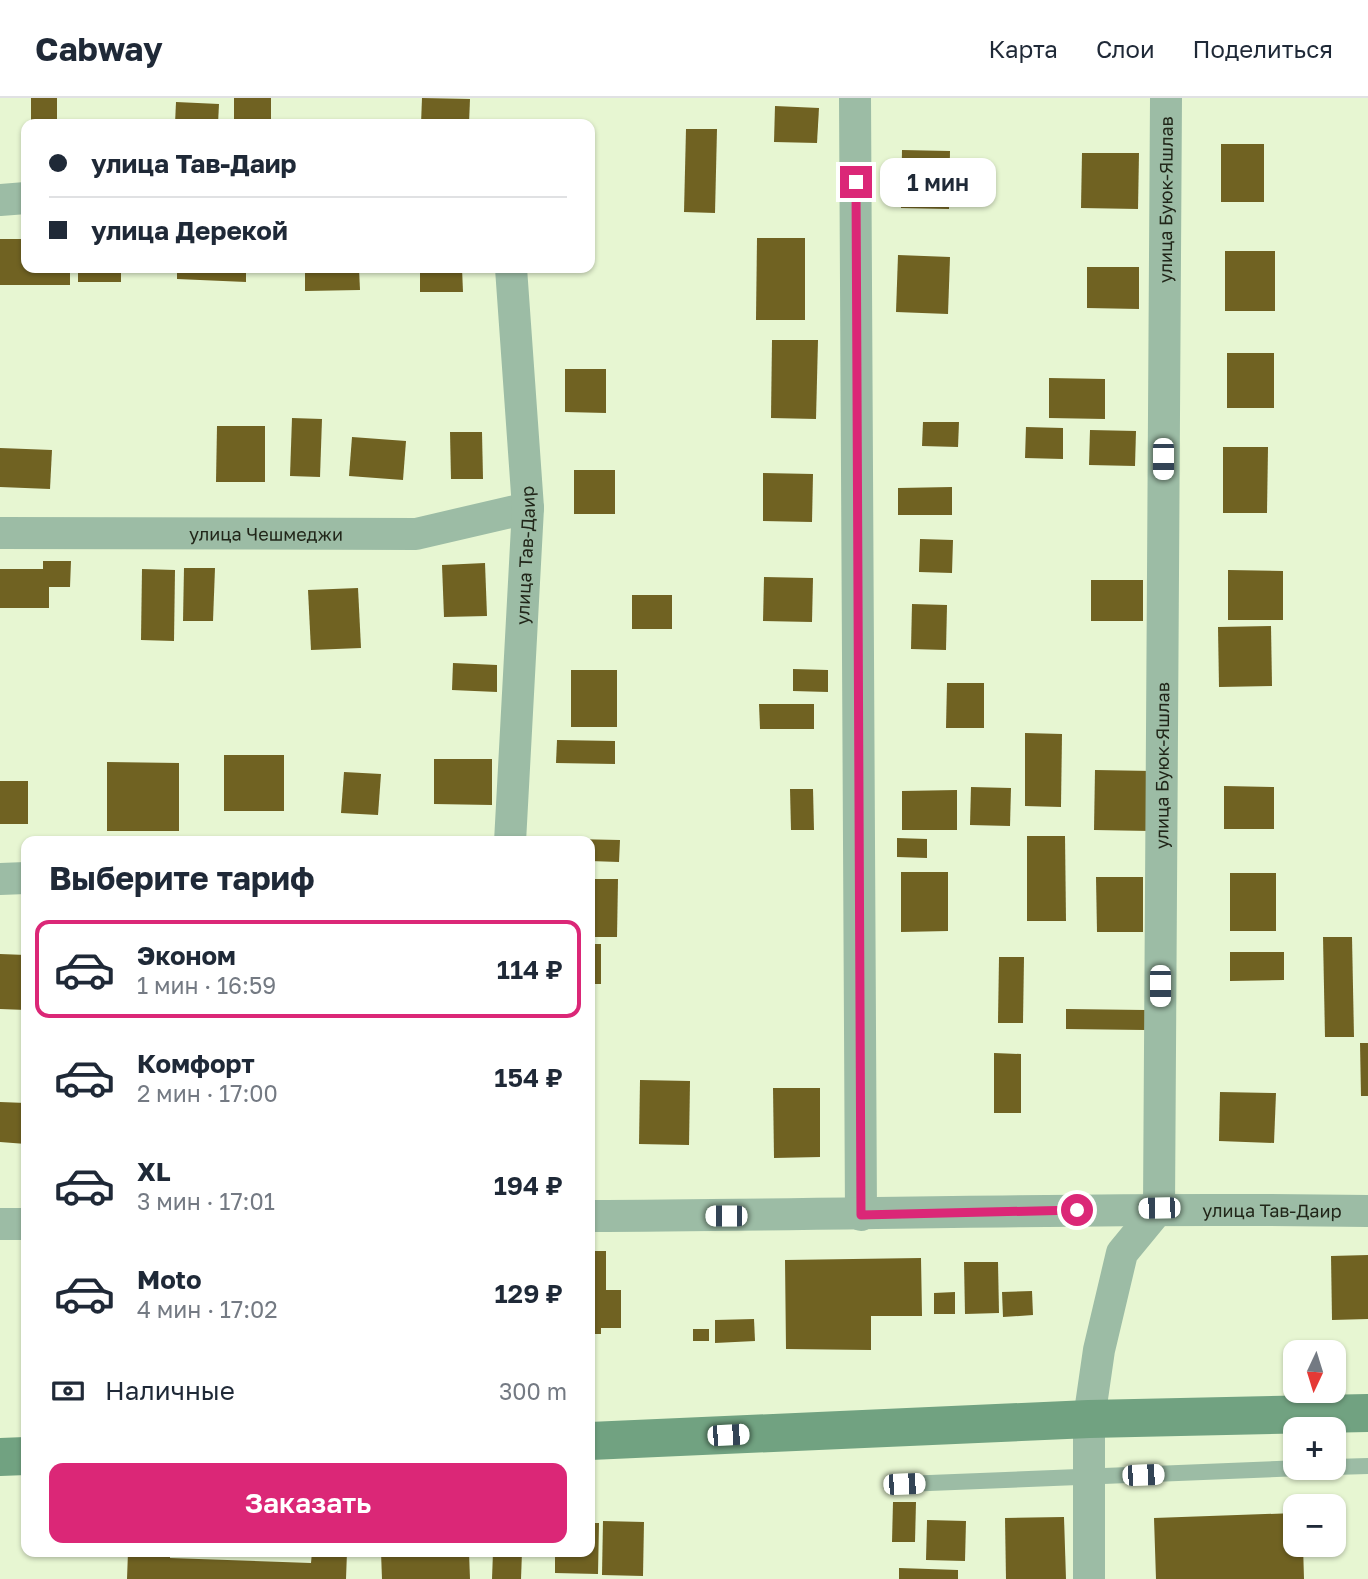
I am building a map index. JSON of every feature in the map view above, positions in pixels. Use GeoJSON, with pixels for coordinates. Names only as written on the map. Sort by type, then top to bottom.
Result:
{"type":"FeatureCollection","features":[{"type":"Feature","properties":{"kind":"main road"},"geometry":{"type":"LineString","coordinates":[[595,1441],[1089,1419],[1368,1413]]}},
{"type":"Feature","properties":{"kind":"main road"},"geometry":{"type":"LineString","coordinates":[[0,1457],[21,1456]]}},
{"type":"Feature","properties":{"kind":"street"},"geometry":{"type":"LineString","coordinates":[[855,98],[861,1215]]}},
{"type":"Feature","properties":{"kind":"street","name":"улица Буюк-Яшлав"},"geometry":{"type":"LineString","coordinates":[[1159,1208],[1166,98]]}},
{"type":"Feature","properties":{"kind":"street"},"geometry":{"type":"LineString","coordinates":[[0,200],[21,198]]}},
{"type":"Feature","properties":{"kind":"street","name":"улица Тав-Даир"},"geometry":{"type":"LineString","coordinates":[[510,273],[528,508],[510,836]]}},
{"type":"Feature","properties":{"kind":"street","name":"улица Чешмеджи"},"geometry":{"type":"LineString","coordinates":[[0,533],[416,534],[528,508]]}},
{"type":"Feature","properties":{"kind":"street"},"geometry":{"type":"LineString","coordinates":[[0,879],[21,878]]}},
{"type":"Feature","properties":{"kind":"street"},"geometry":{"type":"LineString","coordinates":[[1089,1579],[1089,1419],[1099,1350],[1122,1254],[1159,1208]]}},
{"type":"Feature","properties":{"kind":"street","name":"улица Тав-Даир"},"geometry":{"type":"LineString","coordinates":[[595,1216],[861,1215],[1159,1208],[1368,1211]]}},
{"type":"Feature","properties":{"kind":"street"},"geometry":{"type":"LineString","coordinates":[[0,1224],[21,1224]]}},
{"type":"Feature","properties":{"kind":"lane"},"geometry":{"type":"LineString","coordinates":[[1346,1467],[1368,1466]]}},
{"type":"Feature","properties":{"kind":"lane"},"geometry":{"type":"LineString","coordinates":[[904,1484],[1283,1469]]}},
{"type":"Feature","properties":{"kind":"building"},"geometry":{"type":"Polygon","coordinates":[[[31,98],[57,98],[57,119],[31,119],[31,98]]]}},
{"type":"Feature","properties":{"kind":"building"},"geometry":{"type":"Polygon","coordinates":[[[234,98],[271,98],[271,119],[234,119],[234,98]]]}},
{"type":"Feature","properties":{"kind":"building"},"geometry":{"type":"Polygon","coordinates":[[[422,98],[470,99],[469,119],[421,119],[422,98]]]}},
{"type":"Feature","properties":{"kind":"building"},"geometry":{"type":"Polygon","coordinates":[[[176,102],[219,104],[218,119],[175,119],[176,102]]]}},
{"type":"Feature","properties":{"kind":"building"},"geometry":{"type":"Polygon","coordinates":[[[775,106],[819,108],[817,143],[774,142],[775,106]]]}},
{"type":"Feature","properties":{"kind":"building"},"geometry":{"type":"Polygon","coordinates":[[[686,129],[717,129],[715,213],[684,212],[686,129]]]}},
{"type":"Feature","properties":{"kind":"building"},"geometry":{"type":"Polygon","coordinates":[[[1221,144],[1264,144],[1264,202],[1221,202],[1221,144]]]}},
{"type":"Feature","properties":{"kind":"building"},"geometry":{"type":"Polygon","coordinates":[[[902,150],[950,151],[949,209],[901,208],[902,150]]]}},
{"type":"Feature","properties":{"kind":"building"},"geometry":{"type":"Polygon","coordinates":[[[1082,153],[1139,153],[1138,209],[1081,208],[1082,153]]]}},
{"type":"Feature","properties":{"kind":"building"},"geometry":{"type":"Polygon","coordinates":[[[757,238],[805,238],[805,320],[756,320],[757,238]]]}},
{"type":"Feature","properties":{"kind":"building"},"geometry":{"type":"Polygon","coordinates":[[[0,239],[21,239],[21,273],[70,273],[70,285],[0,285],[0,239]]]}},
{"type":"Feature","properties":{"kind":"building"},"geometry":{"type":"Polygon","coordinates":[[[1225,251],[1275,251],[1275,311],[1225,311],[1225,251]]]}},
{"type":"Feature","properties":{"kind":"building"},"geometry":{"type":"Polygon","coordinates":[[[898,255],[950,257],[948,314],[896,312],[898,255]]]}},
{"type":"Feature","properties":{"kind":"building"},"geometry":{"type":"Polygon","coordinates":[[[1087,267],[1139,267],[1139,309],[1087,308],[1087,267]]]}},
{"type":"Feature","properties":{"kind":"building"},"geometry":{"type":"Polygon","coordinates":[[[78,273],[121,273],[121,282],[78,282],[78,273]]]}},
{"type":"Feature","properties":{"kind":"building"},"geometry":{"type":"Polygon","coordinates":[[[177,273],[246,273],[246,282],[177,279],[177,273]]]}},
{"type":"Feature","properties":{"kind":"building"},"geometry":{"type":"Polygon","coordinates":[[[305,273],[359,273],[360,290],[305,291],[305,273]]]}},
{"type":"Feature","properties":{"kind":"building"},"geometry":{"type":"Polygon","coordinates":[[[420,273],[462,273],[463,292],[420,292],[420,273]]]}},
{"type":"Feature","properties":{"kind":"building"},"geometry":{"type":"Polygon","coordinates":[[[772,340],[818,340],[816,419],[771,418],[772,340]]]}},
{"type":"Feature","properties":{"kind":"building"},"geometry":{"type":"Polygon","coordinates":[[[1227,353],[1274,353],[1274,408],[1227,408],[1227,353]]]}},
{"type":"Feature","properties":{"kind":"building"},"geometry":{"type":"Polygon","coordinates":[[[565,369],[606,369],[606,413],[565,412],[565,369]]]}},
{"type":"Feature","properties":{"kind":"building"},"geometry":{"type":"Polygon","coordinates":[[[1049,378],[1105,379],[1105,419],[1049,418],[1049,378]]]}},
{"type":"Feature","properties":{"kind":"building"},"geometry":{"type":"Polygon","coordinates":[[[292,418],[322,419],[320,477],[290,476],[292,418]]]}},
{"type":"Feature","properties":{"kind":"building"},"geometry":{"type":"Polygon","coordinates":[[[923,422],[959,422],[958,447],[922,446],[923,422]]]}},
{"type":"Feature","properties":{"kind":"building"},"geometry":{"type":"Polygon","coordinates":[[[217,426],[265,426],[265,482],[216,482],[217,426]]]}},
{"type":"Feature","properties":{"kind":"building"},"geometry":{"type":"Polygon","coordinates":[[[1026,427],[1063,428],[1063,459],[1025,458],[1026,427]]]}},
{"type":"Feature","properties":{"kind":"building"},"geometry":{"type":"Polygon","coordinates":[[[1090,430],[1136,431],[1135,466],[1089,465],[1090,430]]]}},
{"type":"Feature","properties":{"kind":"building"},"geometry":{"type":"Polygon","coordinates":[[[450,432],[482,432],[483,479],[451,479],[450,432]]]}},
{"type":"Feature","properties":{"kind":"building"},"geometry":{"type":"Polygon","coordinates":[[[352,437],[406,441],[403,480],[349,476],[352,437]]]}},
{"type":"Feature","properties":{"kind":"building"},"geometry":{"type":"Polygon","coordinates":[[[1223,447],[1268,447],[1267,513],[1223,513],[1223,447]]]}},
{"type":"Feature","properties":{"kind":"building"},"geometry":{"type":"Polygon","coordinates":[[[0,448],[52,450],[50,489],[0,487],[0,448]]]}},
{"type":"Feature","properties":{"kind":"building"},"geometry":{"type":"Polygon","coordinates":[[[574,470],[615,470],[615,514],[574,514],[574,470]]]}},
{"type":"Feature","properties":{"kind":"building"},"geometry":{"type":"Polygon","coordinates":[[[763,473],[813,474],[812,522],[763,521],[763,473]]]}},
{"type":"Feature","properties":{"kind":"building"},"geometry":{"type":"Polygon","coordinates":[[[952,487],[952,515],[898,515],[898,488],[952,487]]]}},
{"type":"Feature","properties":{"kind":"building"},"geometry":{"type":"Polygon","coordinates":[[[920,539],[953,540],[952,573],[919,572],[920,539]]]}},
{"type":"Feature","properties":{"kind":"building"},"geometry":{"type":"Polygon","coordinates":[[[43,561],[71,561],[70,587],[49,587],[49,608],[0,608],[0,569],[43,569],[43,561]]]}},
{"type":"Feature","properties":{"kind":"building"},"geometry":{"type":"Polygon","coordinates":[[[485,563],[487,616],[444,617],[442,565],[485,563]]]}},
{"type":"Feature","properties":{"kind":"building"},"geometry":{"type":"Polygon","coordinates":[[[184,568],[215,568],[213,621],[183,621],[184,568]]]}},
{"type":"Feature","properties":{"kind":"building"},"geometry":{"type":"Polygon","coordinates":[[[142,569],[175,570],[174,641],[141,640],[142,569]]]}},
{"type":"Feature","properties":{"kind":"building"},"geometry":{"type":"Polygon","coordinates":[[[1228,570],[1283,571],[1283,620],[1228,620],[1228,570]]]}},
{"type":"Feature","properties":{"kind":"building"},"geometry":{"type":"Polygon","coordinates":[[[764,577],[813,578],[812,622],[763,621],[764,577]]]}},
{"type":"Feature","properties":{"kind":"building"},"geometry":{"type":"Polygon","coordinates":[[[1091,580],[1143,580],[1143,621],[1091,621],[1091,580]]]}},
{"type":"Feature","properties":{"kind":"building"},"geometry":{"type":"Polygon","coordinates":[[[358,588],[361,648],[311,650],[308,590],[358,588]]]}},
{"type":"Feature","properties":{"kind":"building"},"geometry":{"type":"Polygon","coordinates":[[[632,595],[672,595],[672,629],[632,629],[632,595]]]}},
{"type":"Feature","properties":{"kind":"building"},"geometry":{"type":"Polygon","coordinates":[[[912,604],[947,605],[946,650],[911,649],[912,604]]]}},
{"type":"Feature","properties":{"kind":"building"},"geometry":{"type":"Polygon","coordinates":[[[1271,626],[1272,686],[1219,687],[1218,627],[1271,626]]]}},
{"type":"Feature","properties":{"kind":"building"},"geometry":{"type":"Polygon","coordinates":[[[453,663],[497,665],[497,692],[452,690],[453,663]]]}},
{"type":"Feature","properties":{"kind":"building"},"geometry":{"type":"Polygon","coordinates":[[[793,669],[828,670],[828,692],[793,691],[793,669]]]}},
{"type":"Feature","properties":{"kind":"building"},"geometry":{"type":"Polygon","coordinates":[[[571,670],[617,670],[617,727],[571,727],[571,670]]]}},
{"type":"Feature","properties":{"kind":"building"},"geometry":{"type":"Polygon","coordinates":[[[947,683],[984,683],[984,728],[946,728],[947,683]]]}},
{"type":"Feature","properties":{"kind":"building"},"geometry":{"type":"Polygon","coordinates":[[[759,704],[814,704],[814,729],[760,729],[759,704]]]}},
{"type":"Feature","properties":{"kind":"building"},"geometry":{"type":"Polygon","coordinates":[[[1025,733],[1062,734],[1061,807],[1025,806],[1025,733]]]}},
{"type":"Feature","properties":{"kind":"building"},"geometry":{"type":"Polygon","coordinates":[[[557,740],[615,741],[615,764],[556,763],[557,740]]]}},
{"type":"Feature","properties":{"kind":"building"},"geometry":{"type":"Polygon","coordinates":[[[224,755],[284,755],[284,811],[224,811],[224,755]]]}},
{"type":"Feature","properties":{"kind":"building"},"geometry":{"type":"Polygon","coordinates":[[[434,759],[492,759],[492,805],[434,804],[434,759]]]}},
{"type":"Feature","properties":{"kind":"building"},"geometry":{"type":"Polygon","coordinates":[[[107,762],[179,763],[179,831],[107,831],[107,762]]]}},
{"type":"Feature","properties":{"kind":"building"},"geometry":{"type":"Polygon","coordinates":[[[1095,770],[1153,771],[1151,831],[1094,830],[1095,770]]]}},
{"type":"Feature","properties":{"kind":"building"},"geometry":{"type":"Polygon","coordinates":[[[344,772],[381,774],[378,815],[341,813],[344,772]]]}},
{"type":"Feature","properties":{"kind":"building"},"geometry":{"type":"Polygon","coordinates":[[[0,781],[28,781],[28,824],[0,824],[0,781]]]}},
{"type":"Feature","properties":{"kind":"building"},"geometry":{"type":"Polygon","coordinates":[[[1224,786],[1274,787],[1274,829],[1224,829],[1224,786]]]}},
{"type":"Feature","properties":{"kind":"building"},"geometry":{"type":"Polygon","coordinates":[[[971,787],[1011,788],[1010,826],[970,825],[971,787]]]}},
{"type":"Feature","properties":{"kind":"building"},"geometry":{"type":"Polygon","coordinates":[[[790,789],[813,789],[814,830],[791,830],[790,789]]]}},
{"type":"Feature","properties":{"kind":"building"},"geometry":{"type":"Polygon","coordinates":[[[957,790],[957,830],[902,830],[902,791],[957,790]]]}},
{"type":"Feature","properties":{"kind":"building"},"geometry":{"type":"Polygon","coordinates":[[[1027,836],[1065,836],[1066,921],[1027,921],[1027,836]]]}},
{"type":"Feature","properties":{"kind":"building"},"geometry":{"type":"Polygon","coordinates":[[[897,838],[927,839],[927,858],[897,857],[897,838]]]}},
{"type":"Feature","properties":{"kind":"building"},"geometry":{"type":"Polygon","coordinates":[[[595,839],[620,840],[619,862],[595,861],[595,839]]]}},
{"type":"Feature","properties":{"kind":"building"},"geometry":{"type":"Polygon","coordinates":[[[901,872],[948,872],[948,931],[901,932],[901,872]]]}},
{"type":"Feature","properties":{"kind":"building"},"geometry":{"type":"Polygon","coordinates":[[[1230,873],[1276,873],[1276,931],[1230,931],[1230,873]]]}},
{"type":"Feature","properties":{"kind":"building"},"geometry":{"type":"Polygon","coordinates":[[[1096,877],[1143,877],[1143,932],[1097,932],[1096,877]]]}},
{"type":"Feature","properties":{"kind":"building"},"geometry":{"type":"Polygon","coordinates":[[[595,879],[618,879],[617,937],[595,937],[595,879]]]}},
{"type":"Feature","properties":{"kind":"building"},"geometry":{"type":"Polygon","coordinates":[[[1323,937],[1352,937],[1354,1037],[1325,1037],[1323,937]]]}},
{"type":"Feature","properties":{"kind":"building"},"geometry":{"type":"Polygon","coordinates":[[[595,944],[601,944],[601,984],[595,984],[595,944]]]}},
{"type":"Feature","properties":{"kind":"building"},"geometry":{"type":"Polygon","coordinates":[[[1230,952],[1284,952],[1284,980],[1230,981],[1230,952]]]}},
{"type":"Feature","properties":{"kind":"building"},"geometry":{"type":"Polygon","coordinates":[[[0,954],[21,955],[21,1010],[0,1009],[0,954]]]}},
{"type":"Feature","properties":{"kind":"building"},"geometry":{"type":"Polygon","coordinates":[[[999,957],[1024,957],[1023,1023],[998,1023],[999,957]]]}},
{"type":"Feature","properties":{"kind":"building"},"geometry":{"type":"Polygon","coordinates":[[[1066,1009],[1145,1010],[1145,1030],[1066,1029],[1066,1009]]]}},
{"type":"Feature","properties":{"kind":"building"},"geometry":{"type":"Polygon","coordinates":[[[1360,1043],[1368,1043],[1368,1096],[1361,1096],[1360,1043]]]}},
{"type":"Feature","properties":{"kind":"building"},"geometry":{"type":"Polygon","coordinates":[[[994,1053],[1021,1054],[1021,1113],[994,1113],[994,1053]]]}},
{"type":"Feature","properties":{"kind":"building"},"geometry":{"type":"Polygon","coordinates":[[[640,1080],[690,1081],[689,1145],[639,1144],[640,1080]]]}},
{"type":"Feature","properties":{"kind":"building"},"geometry":{"type":"Polygon","coordinates":[[[773,1088],[820,1088],[820,1157],[774,1158],[773,1088]]]}},
{"type":"Feature","properties":{"kind":"building"},"geometry":{"type":"Polygon","coordinates":[[[1220,1092],[1276,1093],[1274,1143],[1219,1141],[1220,1092]]]}},
{"type":"Feature","properties":{"kind":"building"},"geometry":{"type":"Polygon","coordinates":[[[0,1102],[21,1103],[21,1144],[0,1142],[0,1102]]]}},
{"type":"Feature","properties":{"kind":"building"},"geometry":{"type":"Polygon","coordinates":[[[595,1251],[606,1251],[606,1290],[621,1290],[621,1328],[601,1328],[601,1334],[595,1334],[595,1251]]]}},
{"type":"Feature","properties":{"kind":"building"},"geometry":{"type":"Polygon","coordinates":[[[1368,1255],[1368,1319],[1332,1320],[1331,1256],[1368,1255]]]}},
{"type":"Feature","properties":{"kind":"building"},"geometry":{"type":"Polygon","coordinates":[[[921,1258],[922,1316],[871,1316],[871,1350],[786,1349],[785,1260],[921,1258]]]}},
{"type":"Feature","properties":{"kind":"building"},"geometry":{"type":"Polygon","coordinates":[[[964,1262],[998,1262],[999,1313],[965,1314],[964,1262]]]}},
{"type":"Feature","properties":{"kind":"building"},"geometry":{"type":"Polygon","coordinates":[[[1032,1291],[1033,1315],[1003,1317],[1002,1292],[1032,1291]]]}},
{"type":"Feature","properties":{"kind":"building"},"geometry":{"type":"Polygon","coordinates":[[[955,1292],[955,1314],[934,1314],[934,1293],[955,1292]]]}},
{"type":"Feature","properties":{"kind":"building"},"geometry":{"type":"Polygon","coordinates":[[[754,1319],[755,1341],[715,1343],[715,1320],[754,1319]]]}},
{"type":"Feature","properties":{"kind":"building"},"geometry":{"type":"Polygon","coordinates":[[[693,1329],[709,1329],[709,1341],[693,1341],[693,1329]]]}},
{"type":"Feature","properties":{"kind":"building"},"geometry":{"type":"Polygon","coordinates":[[[893,1502],[916,1502],[915,1542],[892,1542],[893,1502]]]}},
{"type":"Feature","properties":{"kind":"building"},"geometry":{"type":"Polygon","coordinates":[[[1283,1513],[1283,1557],[1303,1557],[1304,1579],[1156,1579],[1154,1518],[1283,1513]]]}},
{"type":"Feature","properties":{"kind":"building"},"geometry":{"type":"Polygon","coordinates":[[[1064,1517],[1066,1579],[1006,1579],[1005,1518],[1064,1517]]]}},
{"type":"Feature","properties":{"kind":"building"},"geometry":{"type":"Polygon","coordinates":[[[927,1520],[966,1521],[965,1561],[926,1560],[927,1520]]]}},
{"type":"Feature","properties":{"kind":"building"},"geometry":{"type":"Polygon","coordinates":[[[603,1521],[644,1522],[643,1576],[602,1575],[603,1521]]]}},
{"type":"Feature","properties":{"kind":"building"},"geometry":{"type":"Polygon","coordinates":[[[595,1523],[599,1523],[598,1574],[555,1573],[555,1557],[595,1557],[595,1523]]]}},
{"type":"Feature","properties":{"kind":"building"},"geometry":{"type":"Polygon","coordinates":[[[128,1557],[311,1563],[312,1557],[347,1557],[346,1579],[127,1579],[128,1557]]]}},
{"type":"Feature","properties":{"kind":"building"},"geometry":{"type":"Polygon","coordinates":[[[381,1557],[469,1557],[470,1579],[382,1579],[381,1557]]]}},
{"type":"Feature","properties":{"kind":"building"},"geometry":{"type":"Polygon","coordinates":[[[493,1557],[522,1557],[521,1579],[492,1579],[493,1557]]]}},
{"type":"Feature","properties":{"kind":"building"},"geometry":{"type":"Polygon","coordinates":[[[899,1568],[958,1570],[958,1579],[899,1579],[899,1568]]]}},
{"type":"Feature","properties":{"kind":"route"},"geometry":{"type":"LineString","coordinates":[[856,182],[861,1215],[1077,1210]]}}]}
